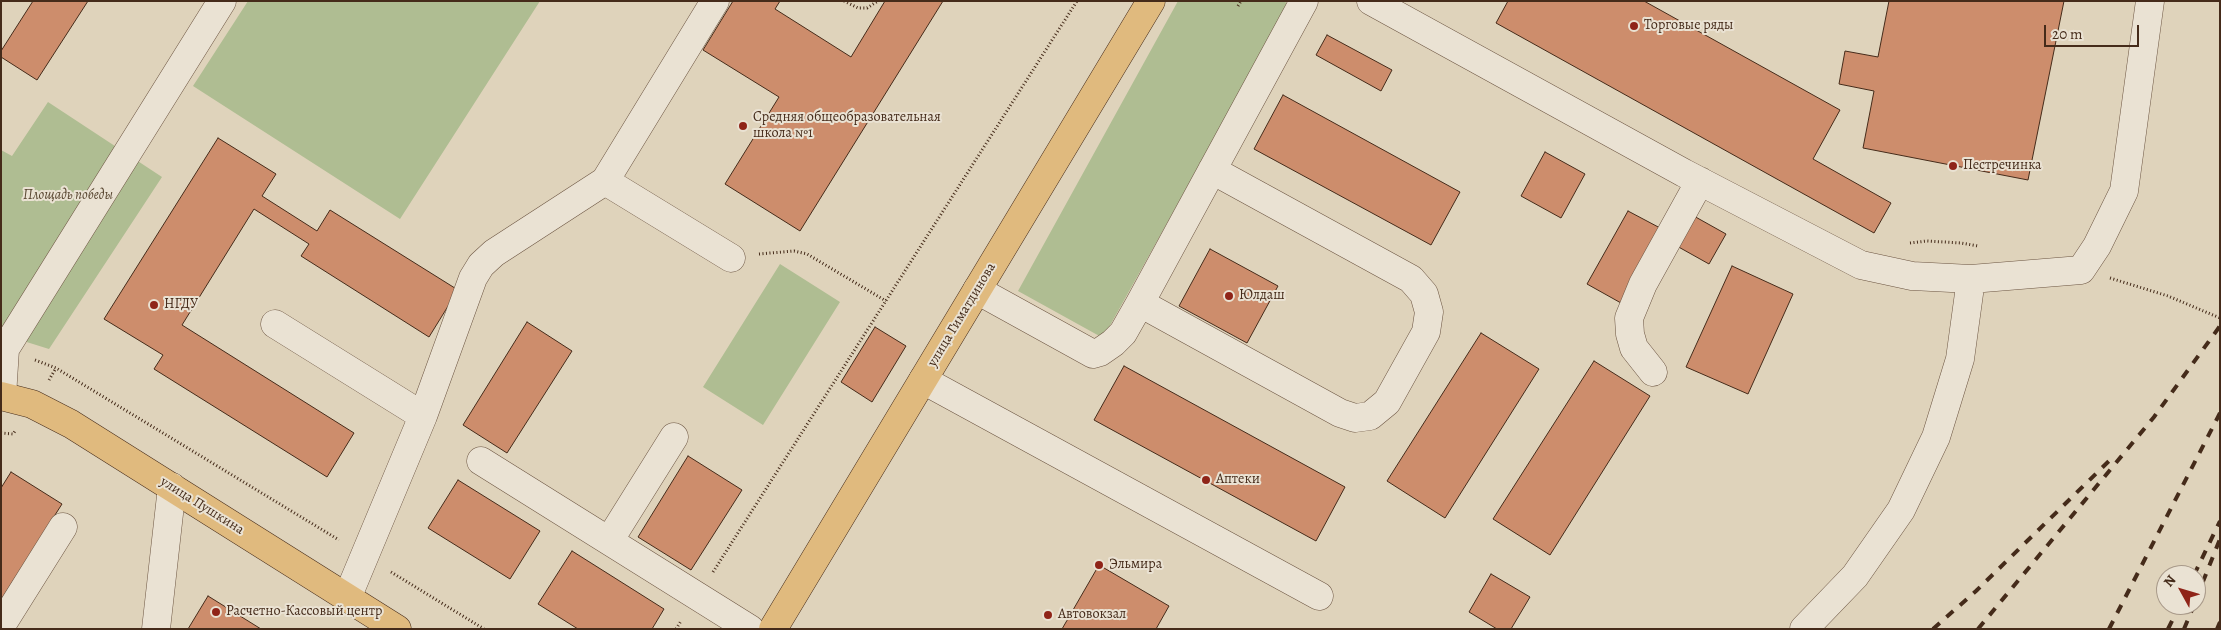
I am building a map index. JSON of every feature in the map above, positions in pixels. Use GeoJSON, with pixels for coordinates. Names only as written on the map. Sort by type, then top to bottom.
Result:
{"type":"FeatureCollection","features":[{"type":"Feature","properties":{"kind":"main road","name":"улица Гиматдинова"},"geometry":{"type":"LineString","coordinates":[[773,629],[1151,1]]}},
{"type":"Feature","properties":{"kind":"main road","name":"улица Пушкина"},"geometry":{"type":"LineString","coordinates":[[2,396],[32,404],[71,424],[397,629]]}},
{"type":"Feature","properties":{"kind":"street"},"geometry":{"type":"LineString","coordinates":[[2,396],[5,349],[222,1]]}},
{"type":"Feature","properties":{"kind":"street"},"geometry":{"type":"LineString","coordinates":[[347,598],[423,416],[472,278],[481,265],[498,250],[605,181],[715,1]]}},
{"type":"Feature","properties":{"kind":"street"},"geometry":{"type":"LineString","coordinates":[[976,290],[1093,354],[1106,349],[1123,333],[1304,1]]}},
{"type":"Feature","properties":{"kind":"street"},"geometry":{"type":"LineString","coordinates":[[1371,1],[1700,181],[1861,265],[1912,276],[1972,279],[2081,270],[2097,246],[2124,192],[2150,1]]}},
{"type":"Feature","properties":{"kind":"street"},"geometry":{"type":"LineString","coordinates":[[1140,303],[1340,413],[1355,418],[1370,416],[1387,402],[1426,332],[1429,312],[1424,294],[1411,279],[1212,170]]}},
{"type":"Feature","properties":{"kind":"street"},"geometry":{"type":"LineString","coordinates":[[605,181],[731,258]]}},
{"type":"Feature","properties":{"kind":"street"},"geometry":{"type":"LineString","coordinates":[[1653,372],[1634,348],[1630,334],[1629,318],[1644,284],[1700,181]]}},
{"type":"Feature","properties":{"kind":"street"},"geometry":{"type":"LineString","coordinates":[[1804,629],[1855,576],[1886,532],[1901,510],[1933,445],[1960,359],[1972,279]]}},
{"type":"Feature","properties":{"kind":"street"},"geometry":{"type":"LineString","coordinates":[[275,324],[423,416]]}},
{"type":"Feature","properties":{"kind":"street"},"geometry":{"type":"LineString","coordinates":[[923,380],[1319,596]]}},
{"type":"Feature","properties":{"kind":"street"},"geometry":{"type":"LineString","coordinates":[[609,541],[674,437]]}},
{"type":"Feature","properties":{"kind":"street"},"geometry":{"type":"LineString","coordinates":[[481,461],[750,629]]}},
{"type":"Feature","properties":{"kind":"street"},"geometry":{"type":"LineString","coordinates":[[156,629],[172,487]]}},
{"type":"Feature","properties":{"kind":"street"},"geometry":{"type":"LineString","coordinates":[[1,626],[63,527]]}},
{"type":"Feature","properties":{"kind":"path"},"geometry":{"type":"LineString","coordinates":[[844,1],[858,8],[867,8],[878,1]]}},
{"type":"Feature","properties":{"kind":"path"},"geometry":{"type":"LineString","coordinates":[[676,629],[1077,1]]}},
{"type":"Feature","properties":{"kind":"path"},"geometry":{"type":"LineString","coordinates":[[1238,6],[1240,1]]}},
{"type":"Feature","properties":{"kind":"path"},"geometry":{"type":"LineString","coordinates":[[1909,243],[1961,243],[1980,246]]}},
{"type":"Feature","properties":{"kind":"path"},"geometry":{"type":"LineString","coordinates":[[731,258],[781,252],[807,254],[886,301]]}},
{"type":"Feature","properties":{"kind":"path"},"geometry":{"type":"LineString","coordinates":[[2081,270],[2168,296],[2220,318]]}},
{"type":"Feature","properties":{"kind":"path"},"geometry":{"type":"LineString","coordinates":[[5,349],[56,368],[484,629]]}},
{"type":"Feature","properties":{"kind":"path"},"geometry":{"type":"LineString","coordinates":[[1,433],[13,434]]}},
{"type":"Feature","properties":{"kind":"green space"},"geometry":{"type":"Polygon","coordinates":[[[248,1],[540,1],[400,219],[193,86],[248,1]]]}},
{"type":"Feature","properties":{"kind":"green space"},"geometry":{"type":"Polygon","coordinates":[[[1178,1],[1283,1],[1289,4],[1103,338],[1018,291],[1178,1]]]}},
{"type":"Feature","properties":{"kind":"green space","name":"Площадь победы"},"geometry":{"type":"Polygon","coordinates":[[[48,102],[162,177],[49,349],[1,334],[1,150],[12,156],[48,102]]]}},
{"type":"Feature","properties":{"kind":"green space"},"geometry":{"type":"Polygon","coordinates":[[[780,264],[840,302],[763,425],[703,387],[780,264]]]}},
{"type":"Feature","properties":{"kind":"building"},"geometry":{"type":"Polygon","coordinates":[[[33,1],[88,1],[37,80],[1,57],[1,51],[33,1]]]}},
{"type":"Feature","properties":{"kind":"building"},"geometry":{"type":"Polygon","coordinates":[[[733,1],[780,1],[775,9],[851,57],[885,1],[943,1],[800,231],[725,184],[779,97],[703,50],[733,1]]]}},
{"type":"Feature","properties":{"kind":"building"},"geometry":{"type":"Polygon","coordinates":[[[1508,1],[1644,1],[1840,110],[1813,159],[1891,203],[1874,233],[1496,23],[1508,1]]]}},
{"type":"Feature","properties":{"kind":"building"},"geometry":{"type":"Polygon","coordinates":[[[1889,1],[2064,1],[2028,180],[1863,148],[1874,91],[1839,84],[1845,51],[1878,57],[1889,1]]]}},
{"type":"Feature","properties":{"kind":"building"},"geometry":{"type":"Polygon","coordinates":[[[1327,35],[1392,70],[1381,91],[1316,55],[1327,35]]]}},
{"type":"Feature","properties":{"kind":"building"},"geometry":{"type":"Polygon","coordinates":[[[1283,95],[1460,192],[1431,245],[1254,149],[1283,95]]]}},
{"type":"Feature","properties":{"kind":"building","name":"НГДУ"},"geometry":{"type":"Polygon","coordinates":[[[218,138],[276,174],[262,196],[317,231],[330,210],[458,290],[429,337],[301,256],[309,244],[254,209],[182,325],[354,433],[327,477],[154,369],[163,355],[104,319],[218,138]]]}},
{"type":"Feature","properties":{"kind":"building"},"geometry":{"type":"Polygon","coordinates":[[[1545,152],[1585,174],[1561,218],[1521,196],[1545,152]]]}},
{"type":"Feature","properties":{"kind":"building"},"geometry":{"type":"Polygon","coordinates":[[[1628,211],[1662,229],[1621,303],[1587,284],[1628,211]]]}},
{"type":"Feature","properties":{"kind":"building"},"geometry":{"type":"Polygon","coordinates":[[[1692,215],[1726,234],[1709,264],[1675,245],[1692,215]]]}},
{"type":"Feature","properties":{"kind":"building"},"geometry":{"type":"Polygon","coordinates":[[[1210,249],[1278,286],[1247,343],[1179,306],[1210,249]]]}},
{"type":"Feature","properties":{"kind":"building"},"geometry":{"type":"Polygon","coordinates":[[[1732,266],[1793,294],[1748,394],[1686,367],[1732,266]]]}},
{"type":"Feature","properties":{"kind":"building"},"geometry":{"type":"Polygon","coordinates":[[[527,322],[572,351],[507,453],[463,425],[527,322]]]}},
{"type":"Feature","properties":{"kind":"building"},"geometry":{"type":"Polygon","coordinates":[[[875,327],[906,346],[872,402],[841,382],[875,327]]]}},
{"type":"Feature","properties":{"kind":"building"},"geometry":{"type":"Polygon","coordinates":[[[1481,333],[1539,369],[1445,518],[1387,481],[1481,333]]]}},
{"type":"Feature","properties":{"kind":"building"},"geometry":{"type":"Polygon","coordinates":[[[1594,361],[1650,396],[1550,555],[1493,519],[1594,361]]]}},
{"type":"Feature","properties":{"kind":"building"},"geometry":{"type":"Polygon","coordinates":[[[1124,366],[1345,487],[1316,541],[1094,420],[1124,366]]]}},
{"type":"Feature","properties":{"kind":"building"},"geometry":{"type":"Polygon","coordinates":[[[688,456],[742,490],[691,570],[638,537],[688,456]]]}},
{"type":"Feature","properties":{"kind":"building"},"geometry":{"type":"Polygon","coordinates":[[[11,472],[62,504],[1,600],[1,488],[11,472]]]}},
{"type":"Feature","properties":{"kind":"building"},"geometry":{"type":"Polygon","coordinates":[[[458,480],[540,531],[510,579],[428,528],[458,480]]]}},
{"type":"Feature","properties":{"kind":"building"},"geometry":{"type":"Polygon","coordinates":[[[572,551],[664,609],[652,629],[578,629],[538,604],[572,551]]]}},
{"type":"Feature","properties":{"kind":"building"},"geometry":{"type":"Polygon","coordinates":[[[1099,565],[1169,606],[1156,629],[1062,629],[1099,565]]]}},
{"type":"Feature","properties":{"kind":"building"},"geometry":{"type":"Polygon","coordinates":[[[1491,574],[1530,597],[1511,629],[1497,629],[1469,612],[1491,574]]]}},
{"type":"Feature","properties":{"kind":"building","name":"Расчетно-Кассовый центр"},"geometry":{"type":"Polygon","coordinates":[[[208,596],[261,629],[188,629],[208,596]]]}},
{"type":"Feature","properties":{"kind":"railway"},"geometry":{"type":"LineString","coordinates":[[1978,629],[2154,417],[2220,326]]}},
{"type":"Feature","properties":{"kind":"railway"},"geometry":{"type":"LineString","coordinates":[[2109,629],[2220,413]]}},
{"type":"Feature","properties":{"kind":"railway"},"geometry":{"type":"LineString","coordinates":[[1933,629],[1976,591],[2111,459]]}},
{"type":"Feature","properties":{"kind":"railway"},"geometry":{"type":"LineString","coordinates":[[2199,565],[2220,521]]}},
{"type":"Feature","properties":{"kind":"railway"},"geometry":{"type":"LineString","coordinates":[[2206,574],[2220,539]]}},
{"type":"Feature","properties":{"kind":"railway"},"geometry":{"type":"LineString","coordinates":[[2168,629],[2175,615]]}},
{"type":"Feature","properties":{"kind":"railway"},"geometry":{"type":"LineString","coordinates":[[2184,629],[2190,615]]}},
{"type":"Feature","properties":{"kind":"railway"},"geometry":{"type":"LineString","coordinates":[[2217,629],[2220,622]]}},
{"type":"Feature","properties":{"kind":"place","name":"Торговые ряды"},"geometry":{"type":"Point","coordinates":[1634,26]}},
{"type":"Feature","properties":{"kind":"place","name":"Средняя общеобразовательная школа №1"},"geometry":{"type":"Point","coordinates":[743,126]}},
{"type":"Feature","properties":{"kind":"place","name":"Пестречинка"},"geometry":{"type":"Point","coordinates":[1953,166]}},
{"type":"Feature","properties":{"kind":"place","name":"Юлдаш"},"geometry":{"type":"Point","coordinates":[1229,296]}},
{"type":"Feature","properties":{"kind":"place","name":"НГДУ"},"geometry":{"type":"Point","coordinates":[154,305]}},
{"type":"Feature","properties":{"kind":"place","name":"Аптеки"},"geometry":{"type":"Point","coordinates":[1206,480]}},
{"type":"Feature","properties":{"kind":"place","name":"Эльмира"},"geometry":{"type":"Point","coordinates":[1099,565]}},
{"type":"Feature","properties":{"kind":"place","name":"Расчетно-Кассовый центр"},"geometry":{"type":"Point","coordinates":[216,612]}},
{"type":"Feature","properties":{"kind":"place","name":"Автовокзал"},"geometry":{"type":"Point","coordinates":[1048,615]}}]}
